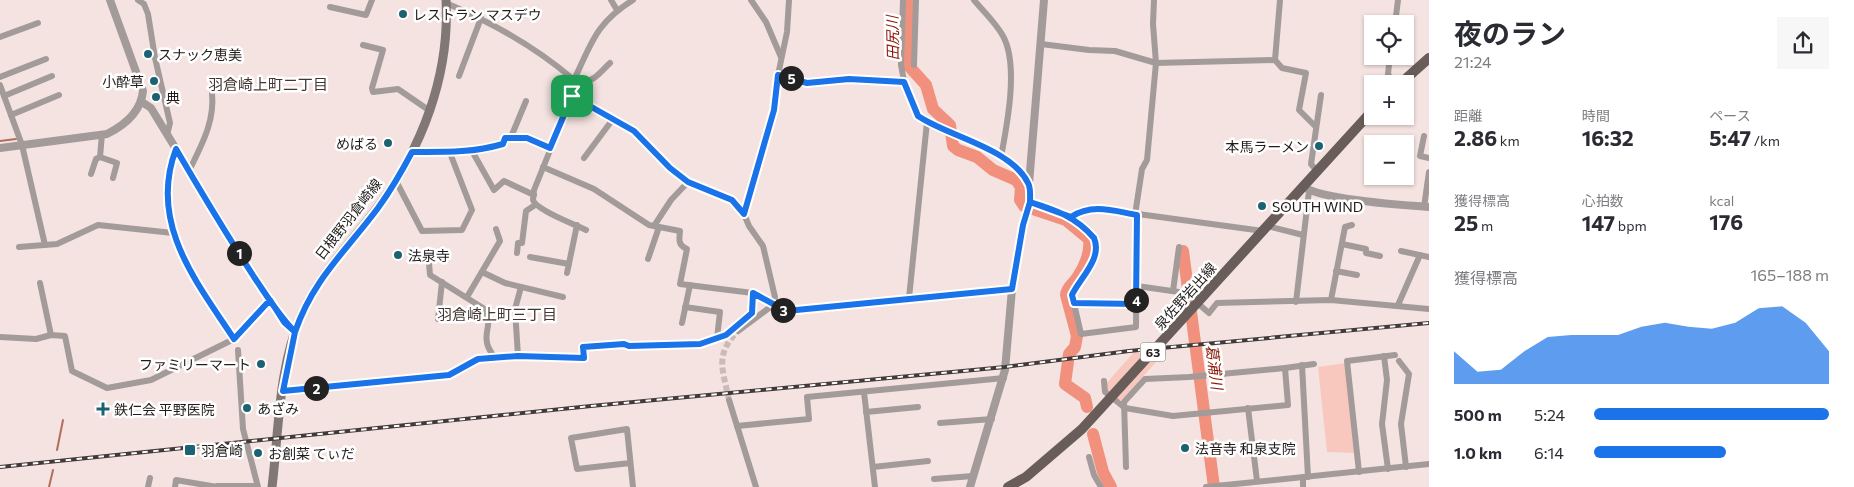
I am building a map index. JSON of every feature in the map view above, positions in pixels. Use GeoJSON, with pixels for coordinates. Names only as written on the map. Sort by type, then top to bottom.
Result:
{"type":"FeatureCollection","features":[{"type":"Feature","properties":{"kind":"main road","name":"日根野羽倉崎線"},"geometry":{"type":"LineString","coordinates":[[272,487],[283,391],[295,332],[301,316],[321,278],[378,208],[412,152],[430,111],[443,56],[446,2]]}},
{"type":"Feature","properties":{"kind":"main road"},"geometry":{"type":"LineString","coordinates":[[1410,75],[1429,58]]}},
{"type":"Feature","properties":{"kind":"main road","name":"泉佐野岩出線"},"geometry":{"type":"LineString","coordinates":[[1008,487],[1026,477],[1053,455],[1106,403],[1265,228],[1306,188],[1316,171],[1364,120]]}},
{"type":"Feature","properties":{"kind":"street"},"geometry":{"type":"LineString","coordinates":[[0,148],[102,134],[123,125],[142,102],[143,91],[110,0]]}},
{"type":"Feature","properties":{"kind":"street"},"geometry":{"type":"LineString","coordinates":[[138,0],[144,4],[148,14],[155,58],[170,122],[167,135]]}},
{"type":"Feature","properties":{"kind":"street"},"geometry":{"type":"LineString","coordinates":[[330,8],[366,15],[372,0]]}},
{"type":"Feature","properties":{"kind":"street"},"geometry":{"type":"LineString","coordinates":[[611,0],[617,10]]}},
{"type":"Feature","properties":{"kind":"street"},"geometry":{"type":"LineString","coordinates":[[535,205],[534,195],[550,148],[572,96],[574,80],[598,31],[617,10],[633,0]]}},
{"type":"Feature","properties":{"kind":"street"},"geometry":{"type":"LineString","coordinates":[[751,0],[766,22],[781,57]]}},
{"type":"Feature","properties":{"kind":"street"},"geometry":{"type":"LineString","coordinates":[[744,214],[774,110],[781,57],[787,32],[789,0]]}},
{"type":"Feature","properties":{"kind":"street"},"geometry":{"type":"LineString","coordinates":[[902,0],[901,65],[904,82],[918,116],[927,122],[959,134],[961,138],[1001,157],[1016,168],[1029,184]]}},
{"type":"Feature","properties":{"kind":"street"},"geometry":{"type":"LineString","coordinates":[[914,65],[916,0]]}},
{"type":"Feature","properties":{"kind":"street"},"geometry":{"type":"LineString","coordinates":[[974,0],[1004,36],[1009,54],[1011,95],[1001,157]]}},
{"type":"Feature","properties":{"kind":"street"},"geometry":{"type":"LineString","coordinates":[[970,487],[1004,378],[1012,289],[1029,204],[1044,0]]}},
{"type":"Feature","properties":{"kind":"street"},"geometry":{"type":"LineString","coordinates":[[1029,204],[1071,217],[1089,232],[1097,244],[1096,252],[1084,278],[1072,295],[1081,334],[1136,327],[1136,215],[1142,169],[1147,160],[1156,63],[1153,24],[1154,0]]}},
{"type":"Feature","properties":{"kind":"street"},"geometry":{"type":"LineString","coordinates":[[1280,0],[1276,60],[1282,68],[1306,74],[1299,110],[1316,127]]}},
{"type":"Feature","properties":{"kind":"street"},"geometry":{"type":"LineString","coordinates":[[1396,15],[1398,0]]}},
{"type":"Feature","properties":{"kind":"street"},"geometry":{"type":"LineString","coordinates":[[446,2],[496,25],[539,53],[574,80],[585,83],[610,63]]}},
{"type":"Feature","properties":{"kind":"street"},"geometry":{"type":"LineString","coordinates":[[459,76],[481,18]]}},
{"type":"Feature","properties":{"kind":"street"},"geometry":{"type":"LineString","coordinates":[[0,37],[38,23]]}},
{"type":"Feature","properties":{"kind":"street"},"geometry":{"type":"LineString","coordinates":[[1041,44],[1115,51],[1156,63],[1276,60]]}},
{"type":"Feature","properties":{"kind":"street"},"geometry":{"type":"LineString","coordinates":[[363,45],[383,50],[372,88],[373,92],[398,89],[430,111]]}},
{"type":"Feature","properties":{"kind":"street"},"geometry":{"type":"LineString","coordinates":[[0,77],[46,59]]}},
{"type":"Feature","properties":{"kind":"street"},"geometry":{"type":"LineString","coordinates":[[778,75],[807,83],[849,79],[904,82]]}},
{"type":"Feature","properties":{"kind":"street"},"geometry":{"type":"LineString","coordinates":[[4,96],[52,76]]}},
{"type":"Feature","properties":{"kind":"street"},"geometry":{"type":"LineString","coordinates":[[0,84],[22,145],[45,245]]}},
{"type":"Feature","properties":{"kind":"street"},"geometry":{"type":"LineString","coordinates":[[189,171],[208,134],[213,102],[212,93]]}},
{"type":"Feature","properties":{"kind":"street"},"geometry":{"type":"LineString","coordinates":[[11,115],[59,95]]}},
{"type":"Feature","properties":{"kind":"street"},"geometry":{"type":"LineString","coordinates":[[1316,171],[1311,164],[1321,95]]}},
{"type":"Feature","properties":{"kind":"street"},"geometry":{"type":"LineString","coordinates":[[572,96],[634,131],[670,168],[688,182],[723,194],[732,200],[744,214],[749,226],[763,246],[775,297],[773,305],[738,331]]}},
{"type":"Feature","properties":{"kind":"street"},"geometry":{"type":"LineString","coordinates":[[510,137],[526,101]]}},
{"type":"Feature","properties":{"kind":"street"},"geometry":{"type":"LineString","coordinates":[[142,102],[151,108],[284,322],[295,332]]}},
{"type":"Feature","properties":{"kind":"street"},"geometry":{"type":"LineString","coordinates":[[584,158],[613,119]]}},
{"type":"Feature","properties":{"kind":"street"},"geometry":{"type":"LineString","coordinates":[[909,298],[927,122]]}},
{"type":"Feature","properties":{"kind":"street"},"geometry":{"type":"LineString","coordinates":[[91,174],[96,159],[100,157],[102,134]]}},
{"type":"Feature","properties":{"kind":"street"},"geometry":{"type":"LineString","coordinates":[[1424,136],[1420,156],[1429,158]]}},
{"type":"Feature","properties":{"kind":"street"},"geometry":{"type":"LineString","coordinates":[[412,152],[472,152],[503,144],[505,138],[510,137],[527,138],[550,148]]}},
{"type":"Feature","properties":{"kind":"street"},"geometry":{"type":"LineString","coordinates":[[176,149],[167,191],[173,233],[190,272],[234,339]]}},
{"type":"Feature","properties":{"kind":"street"},"geometry":{"type":"LineString","coordinates":[[472,152],[494,190],[504,181],[534,195]]}},
{"type":"Feature","properties":{"kind":"street"},"geometry":{"type":"LineString","coordinates":[[396,181],[422,231],[462,230],[472,210],[450,153]]}},
{"type":"Feature","properties":{"kind":"street"},"geometry":{"type":"LineString","coordinates":[[100,157],[117,163],[113,178]]}},
{"type":"Feature","properties":{"kind":"street"},"geometry":{"type":"LineString","coordinates":[[543,167],[594,190],[656,227],[680,231],[678,241],[681,246],[687,249],[680,284],[753,293],[786,311],[1012,289]]}},
{"type":"Feature","properties":{"kind":"street"},"geometry":{"type":"LineString","coordinates":[[1296,302],[1304,235],[1306,188],[1349,198],[1426,207],[1429,172]]}},
{"type":"Feature","properties":{"kind":"street"},"geometry":{"type":"LineString","coordinates":[[648,259],[656,227],[671,200],[688,182]]}},
{"type":"Feature","properties":{"kind":"street"},"geometry":{"type":"LineString","coordinates":[[535,205],[586,230]]}},
{"type":"Feature","properties":{"kind":"street"},"geometry":{"type":"LineString","coordinates":[[517,253],[518,243],[522,243],[526,211],[535,205]]}},
{"type":"Feature","properties":{"kind":"street"},"geometry":{"type":"LineString","coordinates":[[1071,217],[1081,210],[1094,208],[1136,215],[1265,228],[1304,235]]}},
{"type":"Feature","properties":{"kind":"street"},"geometry":{"type":"LineString","coordinates":[[20,247],[57,244],[98,225],[173,233]]}},
{"type":"Feature","properties":{"kind":"street"},"geometry":{"type":"LineString","coordinates":[[568,274],[577,225]]}},
{"type":"Feature","properties":{"kind":"street"},"geometry":{"type":"LineString","coordinates":[[1331,300],[1345,227],[1352,225]]}},
{"type":"Feature","properties":{"kind":"street"},"geometry":{"type":"LineString","coordinates":[[467,297],[500,241],[496,229]]}},
{"type":"Feature","properties":{"kind":"street"},"geometry":{"type":"LineString","coordinates":[[1342,244],[1366,249],[1366,253],[1380,256]]}},
{"type":"Feature","properties":{"kind":"street"},"geometry":{"type":"LineString","coordinates":[[1173,291],[1179,247]]}},
{"type":"Feature","properties":{"kind":"street"},"geometry":{"type":"LineString","coordinates":[[1401,251],[1429,257]]}},
{"type":"Feature","properties":{"kind":"street"},"geometry":{"type":"LineString","coordinates":[[1398,305],[1420,255]]}},
{"type":"Feature","properties":{"kind":"street"},"geometry":{"type":"LineString","coordinates":[[530,256],[569,264]]}},
{"type":"Feature","properties":{"kind":"street"},"geometry":{"type":"LineString","coordinates":[[429,264],[430,275],[483,308],[488,315],[487,343],[495,358]]}},
{"type":"Feature","properties":{"kind":"street"},"geometry":{"type":"LineString","coordinates":[[1336,271],[1357,275]]}},
{"type":"Feature","properties":{"kind":"street"},"geometry":{"type":"LineString","coordinates":[[482,272],[505,283],[563,296]]}},
{"type":"Feature","properties":{"kind":"street"},"geometry":{"type":"LineString","coordinates":[[438,319],[442,282]]}},
{"type":"Feature","properties":{"kind":"street"},"geometry":{"type":"LineString","coordinates":[[40,283],[51,335]]}},
{"type":"Feature","properties":{"kind":"street"},"geometry":{"type":"LineString","coordinates":[[682,323],[690,286]]}},
{"type":"Feature","properties":{"kind":"street"},"geometry":{"type":"LineString","coordinates":[[1137,286],[1186,293],[1209,312],[1217,303],[1331,300],[1429,309]]}},
{"type":"Feature","properties":{"kind":"street"},"geometry":{"type":"LineString","coordinates":[[518,356],[515,309],[521,287]]}},
{"type":"Feature","properties":{"kind":"street"},"geometry":{"type":"LineString","coordinates":[[283,391],[449,375],[478,359],[518,356],[584,358],[583,347],[624,344],[629,346],[700,344],[726,335],[752,313],[753,293]]}},
{"type":"Feature","properties":{"kind":"street"},"geometry":{"type":"LineString","coordinates":[[0,337],[36,338],[51,335],[65,336],[72,371],[107,388],[151,380],[234,339],[270,300]]}},
{"type":"Feature","properties":{"kind":"street"},"geometry":{"type":"LineString","coordinates":[[1074,303],[1136,304]]}},
{"type":"Feature","properties":{"kind":"street"},"geometry":{"type":"LineString","coordinates":[[685,307],[720,312],[717,338]]}},
{"type":"Feature","properties":{"kind":"street"},"geometry":{"type":"LineString","coordinates":[[175,487],[176,480],[217,487],[257,487],[243,428],[238,350]]}},
{"type":"Feature","properties":{"kind":"street"},"geometry":{"type":"LineString","coordinates":[[1359,472],[1347,361],[1394,355]]}},
{"type":"Feature","properties":{"kind":"street"},"geometry":{"type":"LineString","coordinates":[[1384,356],[1387,380],[1382,424],[1388,469]]}},
{"type":"Feature","properties":{"kind":"street"},"geometry":{"type":"LineString","coordinates":[[1399,361],[1409,374],[1401,424],[1406,467]]}},
{"type":"Feature","properties":{"kind":"street"},"geometry":{"type":"LineString","coordinates":[[1126,467],[1124,402],[1145,378],[1189,377],[1314,364]]}},
{"type":"Feature","properties":{"kind":"street"},"geometry":{"type":"LineString","coordinates":[[1302,365],[1305,477],[1303,487]]}},
{"type":"Feature","properties":{"kind":"street"},"geometry":{"type":"LineString","coordinates":[[1104,381],[1105,392],[1125,408],[1173,416],[1288,404],[1285,368]]}},
{"type":"Feature","properties":{"kind":"street"},"geometry":{"type":"LineString","coordinates":[[737,426],[810,419],[807,397],[1004,378]]}},
{"type":"Feature","properties":{"kind":"street"},"geometry":{"type":"LineString","coordinates":[[864,392],[875,487]]}},
{"type":"Feature","properties":{"kind":"street"},"geometry":{"type":"LineString","coordinates":[[729,400],[756,487]]}},
{"type":"Feature","properties":{"kind":"street"},"geometry":{"type":"LineString","coordinates":[[866,412],[918,407]]}},
{"type":"Feature","properties":{"kind":"street"},"geometry":{"type":"LineString","coordinates":[[1248,408],[1256,481]]}},
{"type":"Feature","properties":{"kind":"street"},"geometry":{"type":"LineString","coordinates":[[940,423],[992,418]]}},
{"type":"Feature","properties":{"kind":"street"},"geometry":{"type":"LineString","coordinates":[[630,463],[577,469],[571,438],[627,429],[633,487]]}},
{"type":"Feature","properties":{"kind":"street"},"geometry":{"type":"LineString","coordinates":[[1089,457],[1094,475],[1101,487]]}},
{"type":"Feature","properties":{"kind":"street"},"geometry":{"type":"LineString","coordinates":[[873,467],[928,460]]}},
{"type":"Feature","properties":{"kind":"street"},"geometry":{"type":"LineString","coordinates":[[1206,487],[1429,464]]}},
{"type":"Feature","properties":{"kind":"street"},"geometry":{"type":"LineString","coordinates":[[934,479],[973,476]]}},
{"type":"Feature","properties":{"kind":"street"},"geometry":{"type":"LineString","coordinates":[[148,487],[150,478]]}},
{"type":"Feature","properties":{"kind":"shaded area"},"geometry":{"type":"Polygon","coordinates":[[[1165,352],[1122,400],[1115,400],[1106,393],[1106,384],[1133,353],[1165,352]]]}},
{"type":"Feature","properties":{"kind":"shaded area"},"geometry":{"type":"Polygon","coordinates":[[[1346,363],[1356,453],[1327,452],[1318,367],[1346,363]]]}},
{"type":"Feature","properties":{"kind":"waterway","name":"田尻川"},"geometry":{"type":"LineString","coordinates":[[909,0],[907,64],[926,85],[933,109],[950,125],[953,146],[958,150],[977,157],[993,170],[1016,180],[1021,187],[1020,200],[1024,206],[1066,220],[1089,239],[1089,249],[1084,265],[1066,295],[1077,336],[1075,347],[1069,354],[1065,384],[1085,398],[1087,407]]}},
{"type":"Feature","properties":{"kind":"waterway"},"geometry":{"type":"LineString","coordinates":[[0,141],[16,139]]}},
{"type":"Feature","properties":{"kind":"waterway","name":"葛浦川"},"geometry":{"type":"LineString","coordinates":[[1183,251],[1214,487]]}},
{"type":"Feature","properties":{"kind":"waterway"},"geometry":{"type":"LineString","coordinates":[[57,450],[63,420]]}},
{"type":"Feature","properties":{"kind":"waterway","name":"田尻川"},"geometry":{"type":"LineString","coordinates":[[1093,434],[1103,472],[1111,487]]}},
{"type":"Feature","properties":{"kind":"waterway"},"geometry":{"type":"LineString","coordinates":[[49,487],[53,470]]}},
{"type":"Feature","properties":{"kind":"tunnel"},"geometry":{"type":"LineString","coordinates":[[729,400],[723,371],[723,355],[730,340],[738,331]]}},
{"type":"Feature","properties":{"kind":"railway"},"geometry":{"type":"LineString","coordinates":[[0,467],[591,406],[1005,367],[1129,351],[1429,323]]}},
{"type":"Feature","properties":{"kind":"place","name":"レストラン マスデウ"},"geometry":{"type":"Point","coordinates":[403,14]}},
{"type":"Feature","properties":{"kind":"place","name":"スナック恵美"},"geometry":{"type":"Point","coordinates":[148,54]}},
{"type":"Feature","properties":{"kind":"place","name":"小酔草"},"geometry":{"type":"Point","coordinates":[154,81]}},
{"type":"Feature","properties":{"kind":"place","name":"典"},"geometry":{"type":"Point","coordinates":[156,97]}},
{"type":"Feature","properties":{"kind":"place","name":"めばる"},"geometry":{"type":"Point","coordinates":[388,143]}},
{"type":"Feature","properties":{"kind":"place","name":"本馬ラーメン"},"geometry":{"type":"Point","coordinates":[1319,146]}},
{"type":"Feature","properties":{"kind":"place","name":"SOUTH WIND"},"geometry":{"type":"Point","coordinates":[1262,206]}},
{"type":"Feature","properties":{"kind":"place","name":"法泉寺"},"geometry":{"type":"Point","coordinates":[398,255]}},
{"type":"Feature","properties":{"kind":"place","name":"ファミリーマート"},"geometry":{"type":"Point","coordinates":[261,364]}},
{"type":"Feature","properties":{"kind":"place","name":"あざみ"},"geometry":{"type":"Point","coordinates":[247,408]}},
{"type":"Feature","properties":{"kind":"place","name":"鉄仁会 平野医院"},"geometry":{"type":"Point","coordinates":[103,409]}},
{"type":"Feature","properties":{"kind":"place","name":"法音寺 和泉支院"},"geometry":{"type":"Point","coordinates":[1185,448]}},
{"type":"Feature","properties":{"kind":"place","name":"羽倉崎"},"geometry":{"type":"Point","coordinates":[190,450]}},
{"type":"Feature","properties":{"kind":"place","name":"お創菜 てぃだ"},"geometry":{"type":"Point","coordinates":[258,453]}},
{"type":"Feature","properties":{"kind":"district","name":"羽倉崎上町二丁目"},"geometry":{"type":"Point","coordinates":[268,84]}},
{"type":"Feature","properties":{"kind":"district","name":"羽倉崎上町三丁目"},"geometry":{"type":"Point","coordinates":[497,314]}},
{"type":"Feature","properties":{"kind":"route"},"geometry":{"type":"LineString","coordinates":[[572,96],[550,148],[521,136],[505,138],[503,144],[476,151],[450,153],[412,152],[378,208],[321,278],[301,316],[295,332],[284,322],[270,300],[248,267],[176,149],[172,157],[167,191],[173,233],[190,272],[234,339],[270,300],[284,322],[295,332],[283,391],[449,375],[478,359],[518,356],[584,358],[583,347],[624,344],[629,346],[700,344],[726,335],[752,313],[753,293],[765,298],[779,309],[786,311],[1012,289],[1023,225],[1030,202],[1063,212],[1071,217],[1081,210],[1094,208],[1137,215],[1136,304],[1074,303],[1072,295],[1081,284],[1096,252],[1097,244],[1094,238],[1063,212],[1030,202],[1029,184],[1016,168],[1001,157],[961,138],[959,134],[945,130],[918,116],[912,106],[904,82],[849,79],[807,83],[778,75],[774,110],[744,214],[732,200],[723,194],[688,182],[658,157],[649,145],[634,131],[572,96]]}}]}
